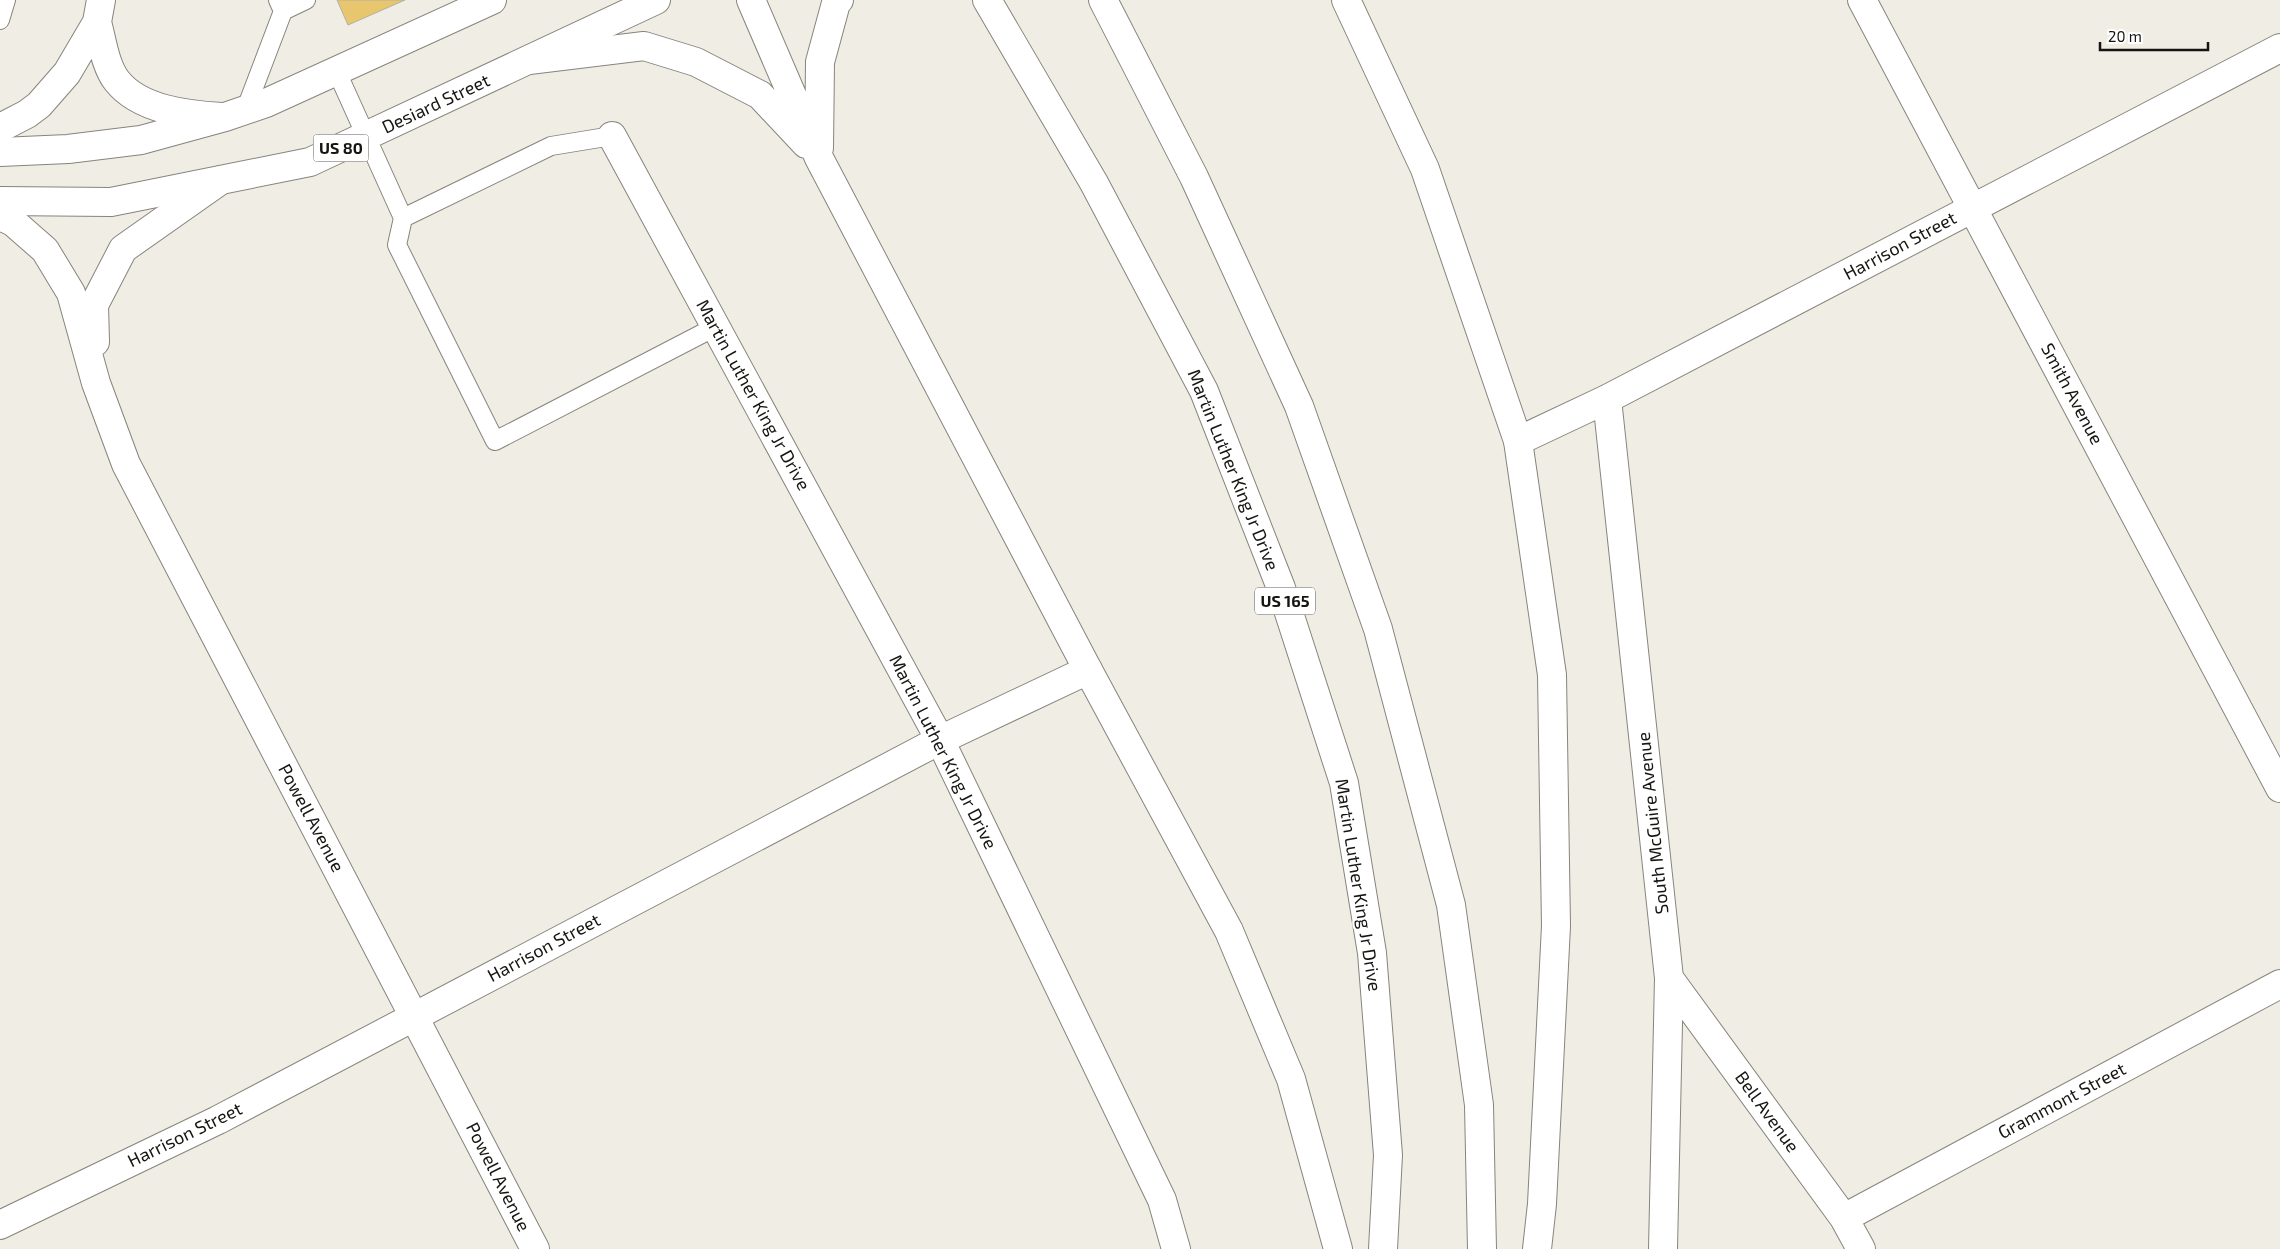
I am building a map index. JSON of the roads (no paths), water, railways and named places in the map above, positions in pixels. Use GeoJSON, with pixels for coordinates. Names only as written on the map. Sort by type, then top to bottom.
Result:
{"type":"FeatureCollection","features":[{"type":"Feature","properties":{"kind":"main road"},"geometry":{"type":"LineString","coordinates":[[0,152],[68,149],[141,140],[235,114],[337,72],[492,0]]}},
{"type":"Feature","properties":{"kind":"main road","name":"Desiard Street"},"geometry":{"type":"LineString","coordinates":[[0,201],[111,202],[310,162],[656,0]]}},
{"type":"Feature","properties":{"kind":"main road"},"geometry":{"type":"LineString","coordinates":[[750,0],[818,158],[1088,670],[1229,931],[1291,1079],[1338,1249]]}},
{"type":"Feature","properties":{"kind":"main road"},"geometry":{"type":"LineString","coordinates":[[818,158],[820,62],[836,3],[839,0]]}},
{"type":"Feature","properties":{"kind":"main road"},"geometry":{"type":"LineString","coordinates":[[1103,0],[1194,177],[1299,406],[1378,629],[1450,905],[1479,1105],[1482,1249]]}},
{"type":"Feature","properties":{"kind":"main road"},"geometry":{"type":"LineString","coordinates":[[1346,0],[1425,169],[1518,441],[1552,675],[1556,926],[1542,1204],[1537,1249]]}},
{"type":"Feature","properties":{"kind":"main road","name":"Smith Avenue"},"geometry":{"type":"LineString","coordinates":[[1862,0],[2280,788]]}},
{"type":"Feature","properties":{"kind":"main road","name":"Martin Luther King Jr Drive"},"geometry":{"type":"LineString","coordinates":[[989,5],[1094,183],[1204,391],[1281,588],[1344,783],[1372,953],[1388,1155],[1383,1249]]}},
{"type":"Feature","properties":{"kind":"main road"},"geometry":{"type":"LineString","coordinates":[[99,11],[109,66],[117,81],[130,92],[155,106],[188,115],[235,114]]}},
{"type":"Feature","properties":{"kind":"main road"},"geometry":{"type":"LineString","coordinates":[[0,128],[27,114],[50,94],[67,73],[99,11]]}},
{"type":"Feature","properties":{"kind":"main road"},"geometry":{"type":"LineString","coordinates":[[530,60],[644,46],[696,62],[760,95],[818,158]]}},
{"type":"Feature","properties":{"kind":"main road","name":"Harrison Street"},"geometry":{"type":"LineString","coordinates":[[1518,441],[1607,399],[2280,48]]}},
{"type":"Feature","properties":{"kind":"main road","name":"Martin Luther King Jr Drive"},"geometry":{"type":"LineString","coordinates":[[612,136],[940,740],[1162,1200],[1176,1249]]}},
{"type":"Feature","properties":{"kind":"main road","name":"Powell Avenue"},"geometry":{"type":"LineString","coordinates":[[96,383],[94,305],[123,249],[221,180]]}},
{"type":"Feature","properties":{"kind":"main road","name":"Powell Avenue"},"geometry":{"type":"LineString","coordinates":[[0,216],[13,222],[45,250],[71,293],[96,383],[126,464],[535,1249]]}},
{"type":"Feature","properties":{"kind":"main road","name":"South McGuire Avenue"},"geometry":{"type":"LineString","coordinates":[[1607,399],[1669,978],[1663,1249]]}},
{"type":"Feature","properties":{"kind":"main road","name":"Harrison Street"},"geometry":{"type":"LineString","coordinates":[[0,1226],[218,1120],[940,740],[1088,670]]}},
{"type":"Feature","properties":{"kind":"main road","name":"Bell Avenue"},"geometry":{"type":"LineString","coordinates":[[1669,978],[1844,1218],[1860,1249]]}},
{"type":"Feature","properties":{"kind":"main road","name":"Grammont Street"},"geometry":{"type":"LineString","coordinates":[[1844,1218],[2280,984]]}},
{"type":"Feature","properties":{"kind":"lane"},"geometry":{"type":"LineString","coordinates":[[0,20],[6,0]]}},
{"type":"Feature","properties":{"kind":"lane"},"geometry":{"type":"LineString","coordinates":[[235,114],[280,6],[306,0]]}},
{"type":"Feature","properties":{"kind":"lane"},"geometry":{"type":"LineString","coordinates":[[337,72],[403,218],[397,245],[495,441],[716,327]]}},
{"type":"Feature","properties":{"kind":"lane"},"geometry":{"type":"LineString","coordinates":[[403,218],[550,146],[612,136]]}}]}
